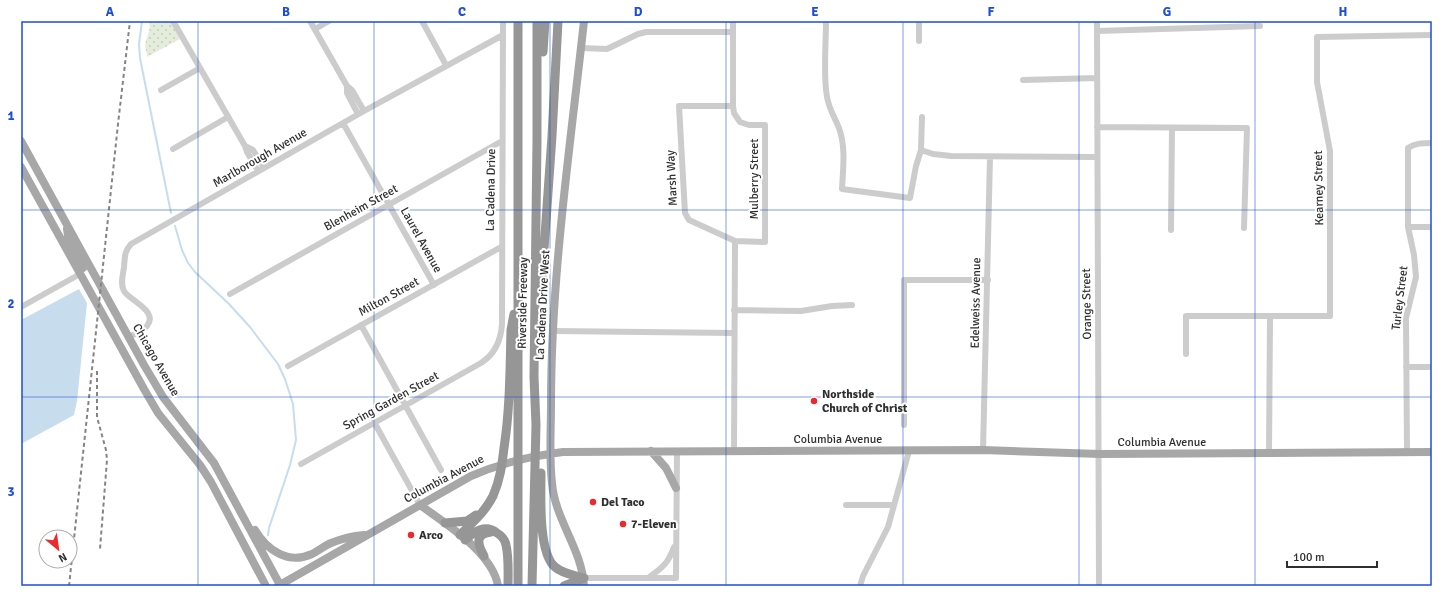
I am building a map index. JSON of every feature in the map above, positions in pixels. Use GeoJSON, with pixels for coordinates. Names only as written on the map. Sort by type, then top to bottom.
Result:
{"type":"FeatureCollection","features":[{"type":"Feature","properties":{"kind":"highway","name":"Riverside Freeway"},"geometry":{"type":"LineString","coordinates":[[518,21],[518,586]]}},
{"type":"Feature","properties":{"kind":"highway","name":"Riverside Freeway"},"geometry":{"type":"LineString","coordinates":[[532,586],[536,425],[534,377],[537,21]]}},
{"type":"Feature","properties":{"kind":"highway"},"geometry":{"type":"LineString","coordinates":[[537,141],[545,21]]}},
{"type":"Feature","properties":{"kind":"highway"},"geometry":{"type":"LineString","coordinates":[[534,377],[546,222],[558,21]]}},
{"type":"Feature","properties":{"kind":"highway"},"geometry":{"type":"LineString","coordinates":[[462,538],[484,510],[501,476],[508,424],[512,330],[519,293]]}},
{"type":"Feature","properties":{"kind":"highway"},"geometry":{"type":"LineString","coordinates":[[536,425],[540,442],[541,511],[546,553],[550,562],[555,568],[584,582]]}},
{"type":"Feature","properties":{"kind":"highway"},"geometry":{"type":"LineString","coordinates":[[445,523],[467,521],[484,510]]}},
{"type":"Feature","properties":{"kind":"highway"},"geometry":{"type":"LineString","coordinates":[[462,538],[484,528],[490,528],[504,539],[506,546],[508,586]]}},
{"type":"Feature","properties":{"kind":"highway"},"geometry":{"type":"LineString","coordinates":[[484,556],[478,543],[482,535],[493,532],[500,535]]}},
{"type":"Feature","properties":{"kind":"highway"},"geometry":{"type":"LineString","coordinates":[[564,586],[584,582]]}},
{"type":"Feature","properties":{"kind":"main road","name":"La Cadena Drive West"},"geometry":{"type":"LineString","coordinates":[[584,21],[560,232],[551,367],[551,482],[554,500],[574,545],[584,582]]}},
{"type":"Feature","properties":{"kind":"main road","name":"Chicago Avenue"},"geometry":{"type":"LineString","coordinates":[[21,141],[163,397],[214,463],[279,586]]}},
{"type":"Feature","properties":{"kind":"main road","name":"Chicago Avenue"},"geometry":{"type":"LineString","coordinates":[[21,167],[118,344],[158,413],[200,465],[266,586]]}},
{"type":"Feature","properties":{"kind":"main road"},"geometry":{"type":"LineString","coordinates":[[66,222],[69,242],[83,269],[80,274]]}},
{"type":"Feature","properties":{"kind":"main road"},"geometry":{"type":"LineString","coordinates":[[118,344],[129,337]]}},
{"type":"Feature","properties":{"kind":"main road","name":"Columbia Avenue"},"geometry":{"type":"LineString","coordinates":[[279,586],[471,476],[493,467],[533,456],[563,452],[983,450],[1100,454],[1432,452]]}},
{"type":"Feature","properties":{"kind":"main road"},"geometry":{"type":"LineString","coordinates":[[651,451],[666,468],[676,488]]}},
{"type":"Feature","properties":{"kind":"main road"},"geometry":{"type":"LineString","coordinates":[[420,505],[445,523],[484,556],[494,572],[498,586]]}},
{"type":"Feature","properties":{"kind":"main road"},"geometry":{"type":"LineString","coordinates":[[238,506],[268,547],[279,555],[287,557],[297,557],[311,554],[331,543],[354,536],[369,534]]}},
{"type":"Feature","properties":{"kind":"street"},"geometry":{"type":"LineString","coordinates":[[173,21],[245,146],[247,152],[261,170]]}},
{"type":"Feature","properties":{"kind":"street"},"geometry":{"type":"LineString","coordinates":[[310,21],[346,86],[347,93],[361,112]]}},
{"type":"Feature","properties":{"kind":"street"},"geometry":{"type":"LineString","coordinates":[[314,29],[329,21]]}},
{"type":"Feature","properties":{"kind":"street"},"geometry":{"type":"LineString","coordinates":[[422,21],[446,65]]}},
{"type":"Feature","properties":{"kind":"street","name":"La Cadena Drive"},"geometry":{"type":"LineString","coordinates":[[490,356],[496,348],[501,334],[503,21]]}},
{"type":"Feature","properties":{"kind":"street","name":"Mulberry Street"},"geometry":{"type":"LineString","coordinates":[[733,21],[734,113],[740,122],[749,125],[765,125],[765,242]]}},
{"type":"Feature","properties":{"kind":"street"},"geometry":{"type":"LineString","coordinates":[[826,21],[826,87],[829,105],[840,129],[842,139],[844,156],[842,189],[910,198],[916,166],[921,150],[922,117]]}},
{"type":"Feature","properties":{"kind":"street"},"geometry":{"type":"LineString","coordinates":[[919,21],[919,41]]}},
{"type":"Feature","properties":{"kind":"street","name":"Orange Street"},"geometry":{"type":"LineString","coordinates":[[1097,21],[1100,454],[1099,586]]}},
{"type":"Feature","properties":{"kind":"street"},"geometry":{"type":"LineString","coordinates":[[1097,31],[1260,26]]}},
{"type":"Feature","properties":{"kind":"street"},"geometry":{"type":"LineString","coordinates":[[581,48],[607,49],[638,34],[646,32],[733,32]]}},
{"type":"Feature","properties":{"kind":"street","name":"Marlborough Avenue"},"geometry":{"type":"LineString","coordinates":[[129,337],[148,325],[150,320],[145,308],[128,296],[122,283],[125,251],[131,244],[361,112],[503,35]]}},
{"type":"Feature","properties":{"kind":"street","name":"Kearney Street"},"geometry":{"type":"LineString","coordinates":[[1270,316],[1330,316],[1330,151],[1317,82],[1317,37],[1432,35]]}},
{"type":"Feature","properties":{"kind":"street"},"geometry":{"type":"LineString","coordinates":[[161,90],[200,68]]}},
{"type":"Feature","properties":{"kind":"street"},"geometry":{"type":"LineString","coordinates":[[1023,80],[1097,78]]}},
{"type":"Feature","properties":{"kind":"street","name":"Marsh Way"},"geometry":{"type":"LineString","coordinates":[[733,106],[679,106],[685,213],[689,220],[735,241],[765,242]]}},
{"type":"Feature","properties":{"kind":"street"},"geometry":{"type":"LineString","coordinates":[[173,148],[228,117]]}},
{"type":"Feature","properties":{"kind":"street","name":"Laurel Avenue"},"geometry":{"type":"LineString","coordinates":[[343,123],[434,285]]}},
{"type":"Feature","properties":{"kind":"street"},"geometry":{"type":"LineString","coordinates":[[1098,127],[1246,128],[1244,228]]}},
{"type":"Feature","properties":{"kind":"street"},"geometry":{"type":"LineString","coordinates":[[1171,230],[1172,128]]}},
{"type":"Feature","properties":{"kind":"street","name":"Blenheim Street"},"geometry":{"type":"LineString","coordinates":[[230,294],[502,141]]}},
{"type":"Feature","properties":{"kind":"street","name":"Turley Street"},"geometry":{"type":"LineString","coordinates":[[1407,452],[1406,318],[1416,277],[1414,255],[1408,227],[1408,148],[1412,145],[1420,143],[1432,143]]}},
{"type":"Feature","properties":{"kind":"street"},"geometry":{"type":"LineString","coordinates":[[921,150],[933,154],[951,156],[1097,157]]}},
{"type":"Feature","properties":{"kind":"street","name":"Edelweiss Avenue"},"geometry":{"type":"LineString","coordinates":[[983,450],[990,157]]}},
{"type":"Feature","properties":{"kind":"street"},"geometry":{"type":"LineString","coordinates":[[1408,227],[1432,228]]}},
{"type":"Feature","properties":{"kind":"street"},"geometry":{"type":"LineString","coordinates":[[734,451],[735,241]]}},
{"type":"Feature","properties":{"kind":"street","name":"Milton Street"},"geometry":{"type":"LineString","coordinates":[[288,366],[501,247]]}},
{"type":"Feature","properties":{"kind":"street"},"geometry":{"type":"LineString","coordinates":[[21,307],[80,274]]}},
{"type":"Feature","properties":{"kind":"street"},"geometry":{"type":"LineString","coordinates":[[904,425],[904,280],[988,280]]}},
{"type":"Feature","properties":{"kind":"street"},"geometry":{"type":"LineString","coordinates":[[734,310],[801,311],[832,306],[852,305]]}},
{"type":"Feature","properties":{"kind":"street"},"geometry":{"type":"LineString","coordinates":[[1186,354],[1186,316],[1270,316],[1269,453]]}},
{"type":"Feature","properties":{"kind":"street"},"geometry":{"type":"LineString","coordinates":[[361,325],[441,470]]}},
{"type":"Feature","properties":{"kind":"street"},"geometry":{"type":"LineString","coordinates":[[553,332],[734,333]]}},
{"type":"Feature","properties":{"kind":"street","name":"Spring Garden Street"},"geometry":{"type":"LineString","coordinates":[[301,464],[481,363],[490,356]]}},
{"type":"Feature","properties":{"kind":"street"},"geometry":{"type":"LineString","coordinates":[[1406,367],[1432,367]]}},
{"type":"Feature","properties":{"kind":"street"},"geometry":{"type":"LineString","coordinates":[[374,422],[420,505]]}},
{"type":"Feature","properties":{"kind":"street"},"geometry":{"type":"LineString","coordinates":[[584,582],[648,578],[676,578],[676,451]]}},
{"type":"Feature","properties":{"kind":"street"},"geometry":{"type":"LineString","coordinates":[[860,586],[863,576],[888,527],[908,451]]}},
{"type":"Feature","properties":{"kind":"street"},"geometry":{"type":"LineString","coordinates":[[846,505],[894,505]]}},
{"type":"Feature","properties":{"kind":"street"},"geometry":{"type":"LineString","coordinates":[[648,578],[669,560],[676,542]]}},
{"type":"Feature","properties":{"kind":"green space"},"geometry":{"type":"Polygon","coordinates":[[[149,21],[170,21],[180,39],[147,57],[145,43],[150,24],[149,21]]]}},
{"type":"Feature","properties":{"kind":"water"},"geometry":{"type":"Polygon","coordinates":[[[79,289],[87,303],[77,401],[74,415],[21,444],[21,320],[79,289]]]}},
{"type":"Feature","properties":{"kind":"waterway"},"geometry":{"type":"LineString","coordinates":[[142,21],[139,44],[140,58],[171,213]]}},
{"type":"Feature","properties":{"kind":"waterway"},"geometry":{"type":"LineString","coordinates":[[175,226],[182,250],[188,263],[195,272],[229,304],[250,327],[278,364],[285,379],[293,404],[296,440],[290,465],[268,535]]}},
{"type":"Feature","properties":{"kind":"railway"},"geometry":{"type":"LineString","coordinates":[[69,586],[130,21]]}},
{"type":"Feature","properties":{"kind":"railway"},"geometry":{"type":"LineString","coordinates":[[97,371],[97,417],[106,450],[107,460],[100,549]]}},
{"type":"Feature","properties":{"kind":"place","name":"Northside Church of Christ"},"geometry":{"type":"Point","coordinates":[814,401]}},
{"type":"Feature","properties":{"kind":"place","name":"Del Taco"},"geometry":{"type":"Point","coordinates":[593,502]}},
{"type":"Feature","properties":{"kind":"place","name":"7-Eleven"},"geometry":{"type":"Point","coordinates":[623,524]}},
{"type":"Feature","properties":{"kind":"place","name":"Arco"},"geometry":{"type":"Point","coordinates":[411,535]}}]}
